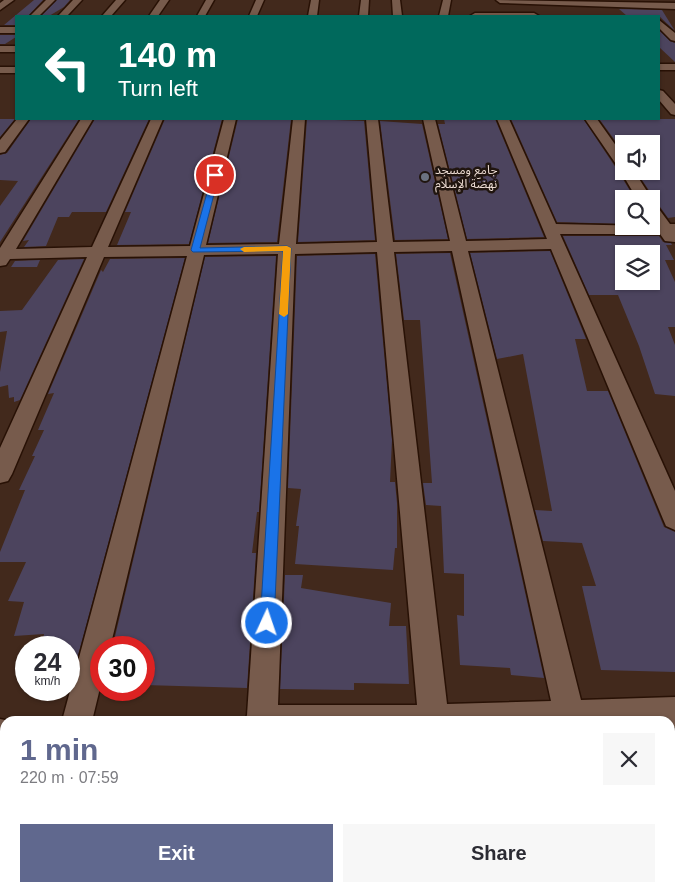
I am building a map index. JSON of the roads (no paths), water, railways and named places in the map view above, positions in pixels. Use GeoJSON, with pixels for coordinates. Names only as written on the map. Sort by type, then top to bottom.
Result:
{"type":"FeatureCollection","features":[{"type":"Feature","properties":{"kind":"street"},"geometry":{"type":"LineString","coordinates":[[0,7],[10,0]]}},
{"type":"Feature","properties":{"kind":"street"},"geometry":{"type":"LineString","coordinates":[[35,15],[51,0]]}},
{"type":"Feature","properties":{"kind":"street"},"geometry":{"type":"LineString","coordinates":[[63,15],[78,0]]}},
{"type":"Feature","properties":{"kind":"street"},"geometry":{"type":"LineString","coordinates":[[107,15],[121,0]]}},
{"type":"Feature","properties":{"kind":"street"},"geometry":{"type":"LineString","coordinates":[[154,15],[165,0]]}},
{"type":"Feature","properties":{"kind":"street"},"geometry":{"type":"LineString","coordinates":[[201,15],[210,0]]}},
{"type":"Feature","properties":{"kind":"street"},"geometry":{"type":"LineString","coordinates":[[253,15],[260,0]]}},
{"type":"Feature","properties":{"kind":"street"},"geometry":{"type":"LineString","coordinates":[[313,15],[315,0]]}},
{"type":"Feature","properties":{"kind":"street"},"geometry":{"type":"LineString","coordinates":[[364,0],[364,15]]}},
{"type":"Feature","properties":{"kind":"street"},"geometry":{"type":"LineString","coordinates":[[396,0],[398,15]]}},
{"type":"Feature","properties":{"kind":"street"},"geometry":{"type":"LineString","coordinates":[[444,15],[447,0]]}},
{"type":"Feature","properties":{"kind":"street"},"geometry":{"type":"LineString","coordinates":[[490,0],[496,15]]}},
{"type":"Feature","properties":{"kind":"street"},"geometry":{"type":"LineString","coordinates":[[500,0],[675,6]]}},
{"type":"Feature","properties":{"kind":"street"},"geometry":{"type":"LineString","coordinates":[[550,2],[558,15]]}},
{"type":"Feature","properties":{"kind":"street"},"geometry":{"type":"LineString","coordinates":[[640,6],[650,15]]}},
{"type":"Feature","properties":{"kind":"street"},"geometry":{"type":"LineString","coordinates":[[660,25],[672,43]]}},
{"type":"Feature","properties":{"kind":"street"},"geometry":{"type":"LineString","coordinates":[[0,30],[15,30]]}},
{"type":"Feature","properties":{"kind":"street"},"geometry":{"type":"LineString","coordinates":[[0,49],[15,49]]}},
{"type":"Feature","properties":{"kind":"street"},"geometry":{"type":"LineString","coordinates":[[660,67],[675,67]]}},
{"type":"Feature","properties":{"kind":"street"},"geometry":{"type":"LineString","coordinates":[[0,70],[15,70]]}},
{"type":"Feature","properties":{"kind":"street"},"geometry":{"type":"LineString","coordinates":[[660,94],[675,111]]}},
{"type":"Feature","properties":{"kind":"street"},"geometry":{"type":"LineString","coordinates":[[0,149],[21,120]]}},
{"type":"Feature","properties":{"kind":"street"},"geometry":{"type":"LineString","coordinates":[[3,258],[86,120]]}},
{"type":"Feature","properties":{"kind":"street"},"geometry":{"type":"LineString","coordinates":[[0,474],[157,120]]}},
{"type":"Feature","properties":{"kind":"street"},"geometry":{"type":"LineString","coordinates":[[78,716],[230,120]]}},
{"type":"Feature","properties":{"kind":"street"},"geometry":{"type":"LineString","coordinates":[[262,716],[287,248],[298,120]]}},
{"type":"Feature","properties":{"kind":"street"},"geometry":{"type":"LineString","coordinates":[[372,120],[433,716]]}},
{"type":"Feature","properties":{"kind":"street"},"geometry":{"type":"LineString","coordinates":[[429,120],[570,716]]}},
{"type":"Feature","properties":{"kind":"street"},"geometry":{"type":"LineString","coordinates":[[503,120],[675,519]]}},
{"type":"Feature","properties":{"kind":"street"},"geometry":{"type":"LineString","coordinates":[[593,120],[615,154]]}},
{"type":"Feature","properties":{"kind":"street"},"geometry":{"type":"LineString","coordinates":[[660,218],[670,229],[675,244]]}},
{"type":"Feature","properties":{"kind":"street"},"geometry":{"type":"LineString","coordinates":[[3,258],[100,251],[459,246],[670,229]]}},
{"type":"Feature","properties":{"kind":"street"},"geometry":{"type":"LineString","coordinates":[[605,716],[675,712]]}},
{"type":"Feature","properties":{"kind":"place","name":"جامع ومسجد نهضة الإسلام"},"geometry":{"type":"Point","coordinates":[425,177]}}]}
